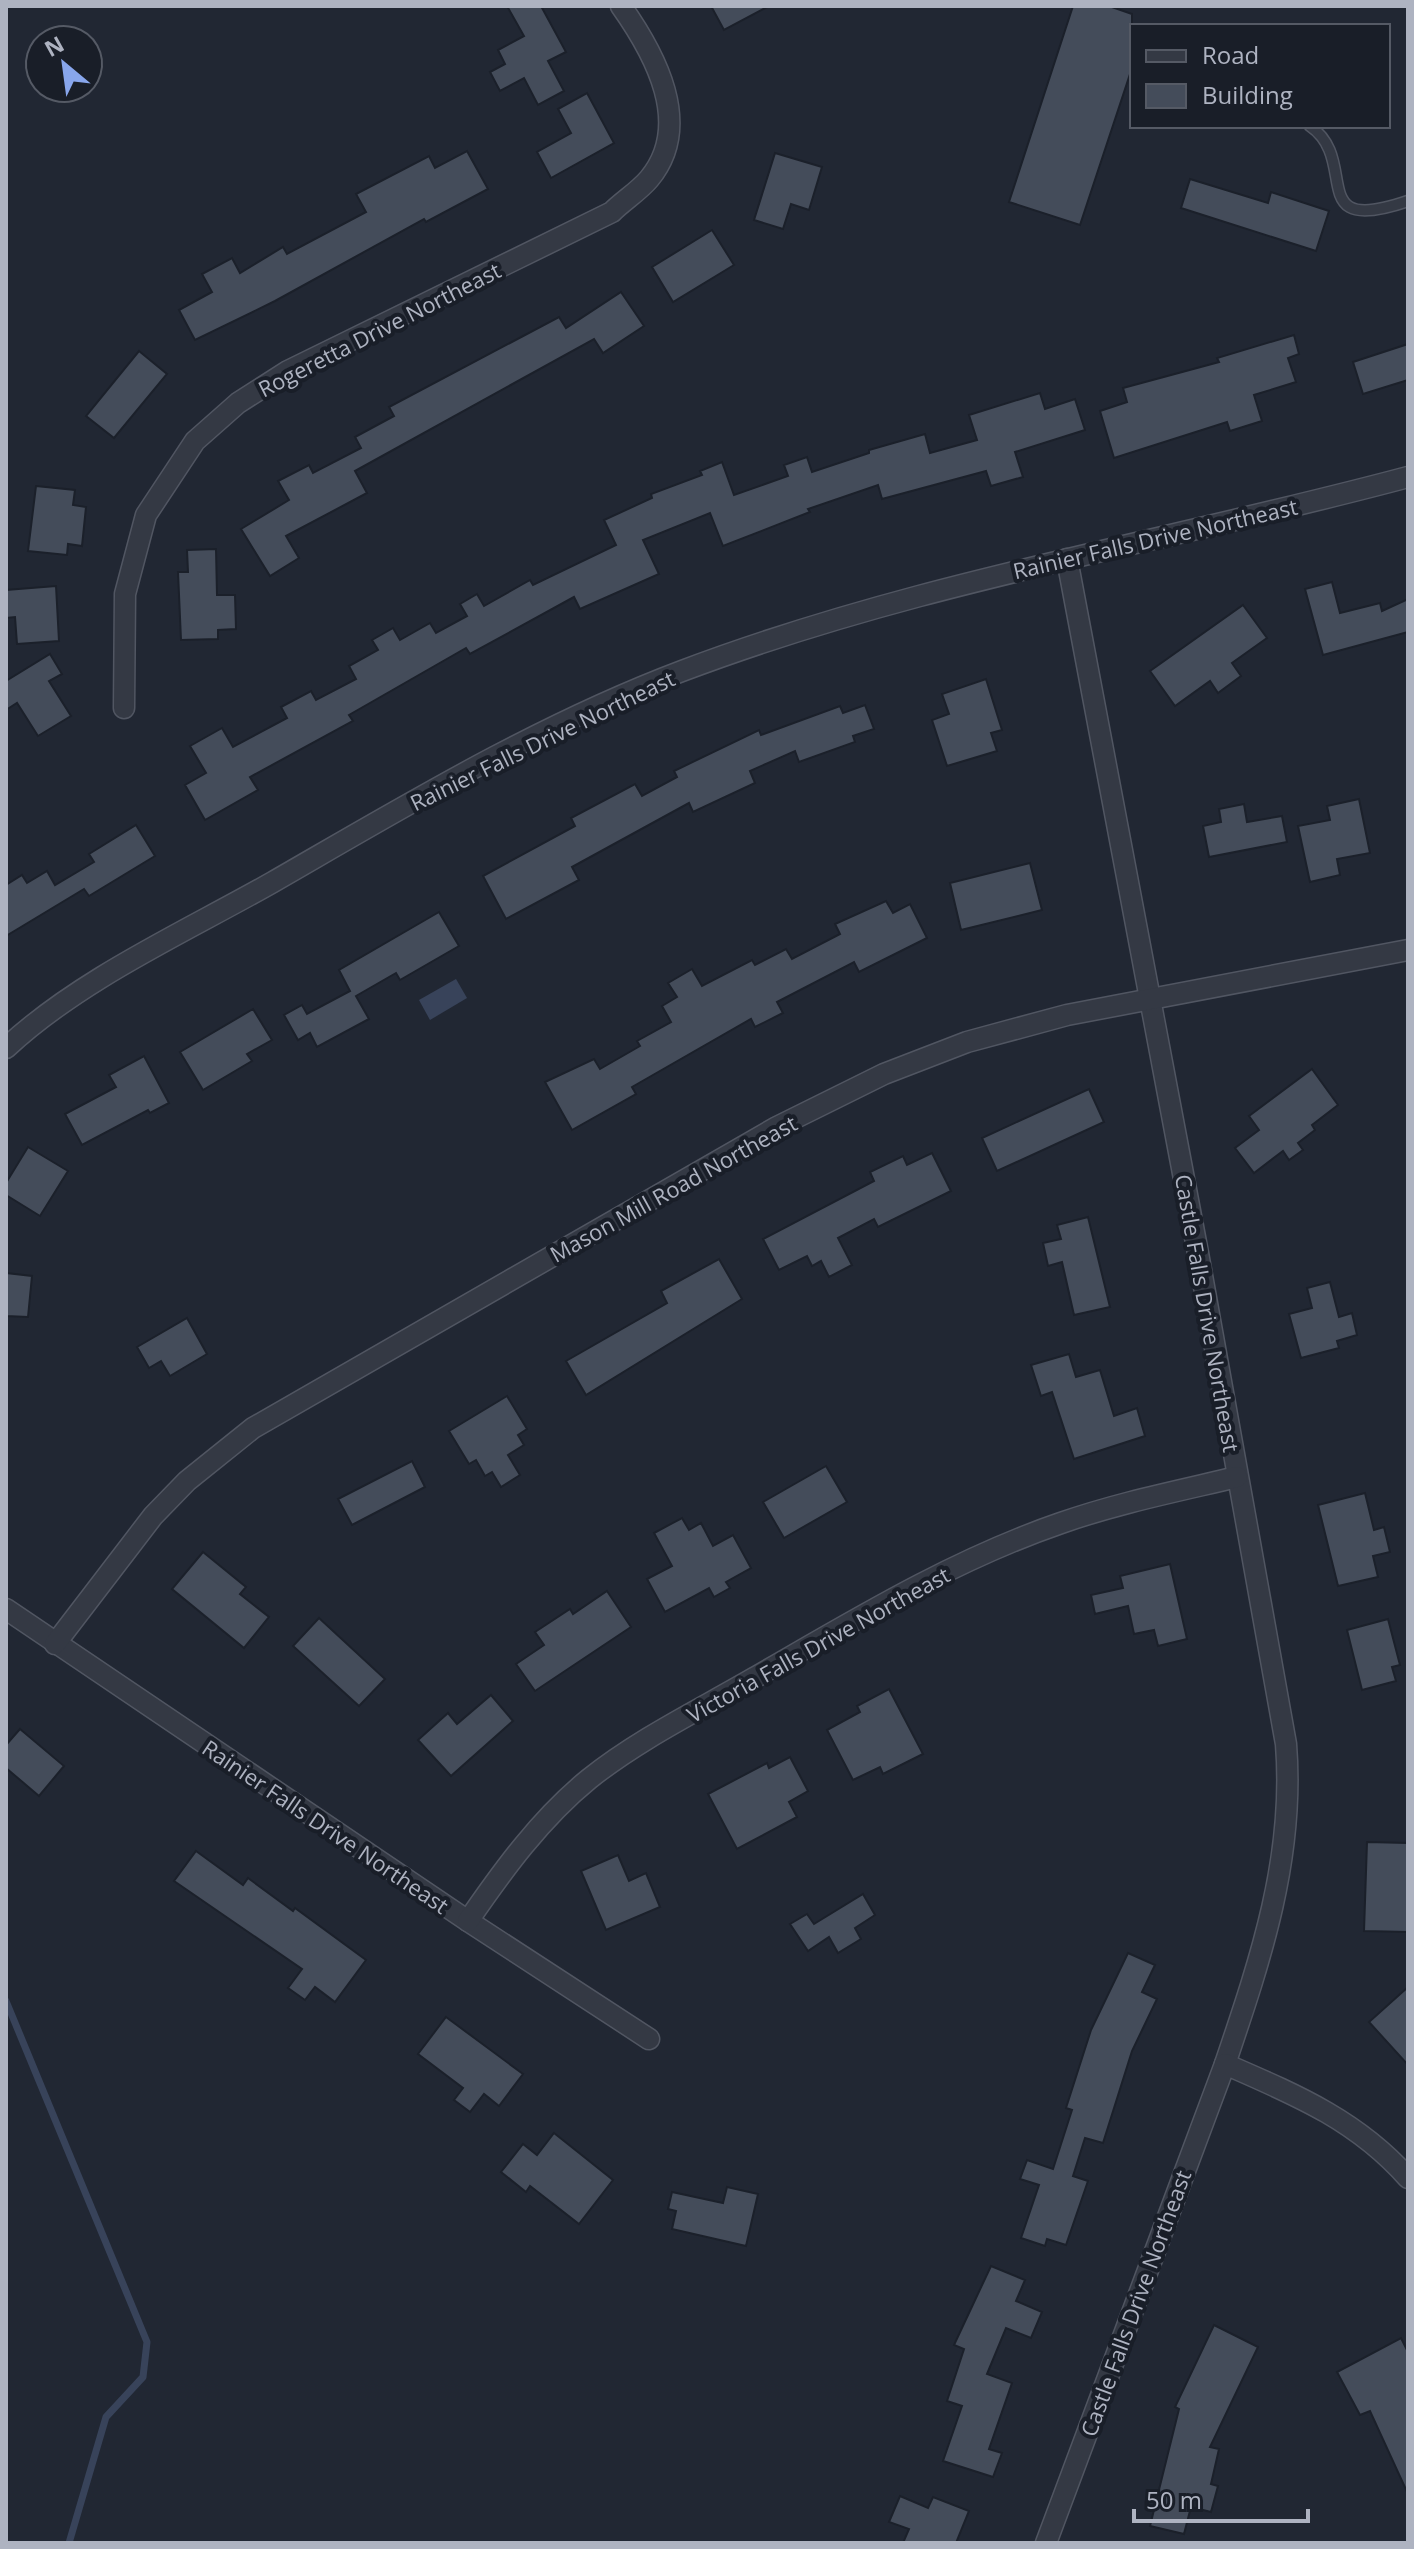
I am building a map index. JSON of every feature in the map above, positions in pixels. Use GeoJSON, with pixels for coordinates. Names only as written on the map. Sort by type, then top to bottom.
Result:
{"type":"FeatureCollection","features":[{"type":"Feature","properties":{"kind":"street","name":"Rogeretta Drive Northeast"},"geometry":{"type":"LineString","coordinates":[[124,708],[125,594],[146,515],[195,441],[238,403],[288,371],[612,212],[649,179],[668,146],[667,95],[649,45],[621,6]]}},
{"type":"Feature","properties":{"kind":"street","name":"Rainier Falls Drive Northeast"},"geometry":{"type":"LineString","coordinates":[[6,1048],[73,996],[113,973],[453,779],[613,699],[802,629],[965,582],[1408,477]]}},
{"type":"Feature","properties":{"kind":"street","name":"Castle Falls Drive Northeast"},"geometry":{"type":"LineString","coordinates":[[1046,2543],[1225,2064],[1274,1911],[1282,1872],[1289,1786],[1269,1643],[1067,559]]}},
{"type":"Feature","properties":{"kind":"street","name":"Mason Mill Road Northeast"},"geometry":{"type":"LineString","coordinates":[[55,1644],[125,1549],[178,1490],[253,1428],[777,1127],[884,1074],[967,1042],[1067,1015],[1408,950]]}},
{"type":"Feature","properties":{"kind":"street","name":"Victoria Falls Drive Northeast"},"geometry":{"type":"LineString","coordinates":[[468,1921],[496,1879],[547,1818],[610,1763],[875,1608],[989,1552],[1061,1523],[1237,1477]]}},
{"type":"Feature","properties":{"kind":"street","name":"Rainier Falls Drive Northeast"},"geometry":{"type":"LineString","coordinates":[[6,1609],[468,1921],[649,2039]]}},
{"type":"Feature","properties":{"kind":"street"},"geometry":{"type":"LineString","coordinates":[[1225,2064],[1319,2104],[1373,2142],[1408,2178]]}},
{"type":"Feature","properties":{"kind":"lane"},"geometry":{"type":"LineString","coordinates":[[1313,128],[1321,134],[1331,157],[1341,199],[1348,207],[1369,212],[1408,201]]}},
{"type":"Feature","properties":{"kind":"water"},"geometry":{"type":"Polygon","coordinates":[[[456,979],[467,998],[430,1020],[419,1000],[456,979]]]}},
{"type":"Feature","properties":{"kind":"building"},"geometry":{"type":"Polygon","coordinates":[[[507,6],[541,6],[566,52],[548,61],[564,91],[538,105],[524,78],[500,91],[490,72],[505,64],[498,50],[524,36],[507,6]]]}},
{"type":"Feature","properties":{"kind":"building"},"geometry":{"type":"Polygon","coordinates":[[[711,6],[769,6],[724,30],[711,6]]]}},
{"type":"Feature","properties":{"kind":"building"},"geometry":{"type":"Polygon","coordinates":[[[1073,6],[1109,6],[1132,14],[1130,74],[1080,225],[1009,202],[1073,6]]]}},
{"type":"Feature","properties":{"kind":"building"},"geometry":{"type":"Polygon","coordinates":[[[587,93],[614,143],[551,178],[537,152],[571,133],[558,109],[587,93]]]}},
{"type":"Feature","properties":{"kind":"building"},"geometry":{"type":"Polygon","coordinates":[[[467,151],[488,189],[426,222],[424,219],[275,301],[195,340],[179,310],[212,292],[202,274],[232,258],[240,273],[283,247],[287,254],[366,212],[356,194],[429,156],[435,168],[467,151]]]}},
{"type":"Feature","properties":{"kind":"building"},"geometry":{"type":"Polygon","coordinates":[[[775,153],[822,167],[809,210],[791,204],[783,229],[754,220],[775,153]]]}},
{"type":"Feature","properties":{"kind":"building"},"geometry":{"type":"Polygon","coordinates":[[[1190,179],[1268,203],[1271,192],[1329,211],[1316,251],[1181,208],[1190,179]]]}},
{"type":"Feature","properties":{"kind":"building"},"geometry":{"type":"Polygon","coordinates":[[[712,230],[734,265],[673,302],[652,267],[712,230]]]}},
{"type":"Feature","properties":{"kind":"building"},"geometry":{"type":"Polygon","coordinates":[[[621,292],[644,326],[603,353],[594,339],[355,471],[367,493],[286,536],[299,558],[270,576],[241,529],[289,500],[278,481],[309,465],[313,473],[361,448],[355,437],[394,416],[389,407],[559,317],[566,328],[621,292]]]}},
{"type":"Feature","properties":{"kind":"building"},"geometry":{"type":"Polygon","coordinates":[[[1294,335],[1299,354],[1288,358],[1296,382],[1254,395],[1262,421],[1230,431],[1227,422],[1114,458],[1100,411],[1127,402],[1123,388],[1219,362],[1217,358],[1294,335]]]}},
{"type":"Feature","properties":{"kind":"building"},"geometry":{"type":"Polygon","coordinates":[[[1408,344],[1408,380],[1363,394],[1353,362],[1408,344]]]}},
{"type":"Feature","properties":{"kind":"building"},"geometry":{"type":"Polygon","coordinates":[[[139,351],[167,374],[114,438],[86,416],[139,351]]]}},
{"type":"Feature","properties":{"kind":"building"},"geometry":{"type":"Polygon","coordinates":[[[1040,393],[1045,409],[1075,399],[1085,430],[1015,452],[1023,477],[991,486],[986,471],[882,499],[878,485],[808,509],[810,512],[723,546],[710,513],[643,540],[659,574],[580,609],[574,597],[470,654],[466,648],[349,715],[353,721],[250,777],[258,790],[205,820],[185,785],[206,773],[190,746],[222,728],[233,747],[287,718],[281,707],[311,691],[316,700],[356,679],[349,666],[378,650],[372,640],[393,628],[400,640],[430,623],[436,633],[467,616],[460,604],[477,594],[484,606],[530,580],[533,585],[616,545],[604,520],[652,498],[651,494],[702,475],[700,471],[722,462],[734,495],[788,476],[784,465],[807,457],[812,472],[869,453],[869,450],[925,434],[930,453],[977,440],[969,415],[1040,393]]]}},
{"type":"Feature","properties":{"kind":"building"},"geometry":{"type":"Polygon","coordinates":[[[36,486],[75,490],[73,505],[86,507],[82,546],[68,544],[67,555],[28,551],[36,486]]]}},
{"type":"Feature","properties":{"kind":"building"},"geometry":{"type":"Polygon","coordinates":[[[216,549],[217,595],[235,595],[236,629],[218,630],[218,639],[181,640],[178,572],[188,572],[187,550],[216,549]]]}},
{"type":"Feature","properties":{"kind":"building"},"geometry":{"type":"Polygon","coordinates":[[[1332,582],[1340,613],[1380,603],[1382,611],[1408,599],[1408,632],[1323,655],[1305,589],[1332,582]]]}},
{"type":"Feature","properties":{"kind":"building"},"geometry":{"type":"Polygon","coordinates":[[[56,586],[59,641],[17,644],[15,617],[6,618],[6,590],[56,586]]]}},
{"type":"Feature","properties":{"kind":"building"},"geometry":{"type":"Polygon","coordinates":[[[1243,605],[1267,638],[1232,663],[1241,676],[1218,693],[1210,681],[1175,706],[1150,671],[1243,605]]]}},
{"type":"Feature","properties":{"kind":"building"},"geometry":{"type":"Polygon","coordinates":[[[50,654],[62,674],[49,681],[71,716],[38,736],[17,703],[6,710],[6,681],[50,654]]]}},
{"type":"Feature","properties":{"kind":"building"},"geometry":{"type":"Polygon","coordinates":[[[986,679],[1002,730],[991,733],[997,751],[947,766],[932,720],[949,714],[942,694],[986,679]]]}},
{"type":"Feature","properties":{"kind":"building"},"geometry":{"type":"Polygon","coordinates":[[[865,705],[874,729],[853,736],[855,742],[799,762],[795,751],[750,771],[755,783],[693,812],[689,803],[572,867],[579,880],[506,919],[483,876],[575,826],[571,818],[635,784],[642,796],[677,777],[674,771],[759,730],[761,735],[840,706],[843,713],[865,705]]]}},
{"type":"Feature","properties":{"kind":"building"},"geometry":{"type":"Polygon","coordinates":[[[1359,799],[1370,853],[1337,859],[1340,875],[1310,882],[1298,826],[1330,820],[1327,806],[1359,799]]]}},
{"type":"Feature","properties":{"kind":"building"},"geometry":{"type":"Polygon","coordinates":[[[1244,804],[1247,822],[1282,816],[1287,842],[1209,857],[1203,826],[1221,822],[1219,809],[1244,804]]]}},
{"type":"Feature","properties":{"kind":"building"},"geometry":{"type":"Polygon","coordinates":[[[136,825],[155,856],[89,896],[84,889],[6,936],[6,885],[22,875],[27,883],[47,871],[55,885],[94,862],[89,854],[136,825]]]}},
{"type":"Feature","properties":{"kind":"building"},"geometry":{"type":"Polygon","coordinates":[[[1030,863],[1042,910],[961,930],[950,883],[1030,863]]]}},
{"type":"Feature","properties":{"kind":"building"},"geometry":{"type":"Polygon","coordinates":[[[886,901],[893,913],[910,904],[927,938],[859,972],[854,962],[777,1002],[783,1013],[755,1027],[751,1019],[632,1087],[636,1094],[572,1130],[545,1082],[594,1059],[600,1069],[640,1046],[637,1041],[671,1022],[662,1006],[677,997],[668,983],[692,969],[702,986],[752,960],[755,965],[786,949],[792,959],[840,934],[835,924],[886,901]]]}},
{"type":"Feature","properties":{"kind":"building"},"geometry":{"type":"Polygon","coordinates":[[[439,912],[459,946],[400,980],[396,973],[356,996],[369,1019],[317,1047],[310,1033],[298,1040],[284,1015],[302,1005],[307,1014],[350,991],[339,970],[439,912]]]}},
{"type":"Feature","properties":{"kind":"building"},"geometry":{"type":"Polygon","coordinates":[[[253,1009],[272,1040],[247,1054],[252,1061],[203,1090],[180,1052],[253,1009]]]}},
{"type":"Feature","properties":{"kind":"building"},"geometry":{"type":"Polygon","coordinates":[[[144,1056],[169,1103],[150,1113],[148,1110],[82,1145],[65,1114],[116,1087],[109,1075],[144,1056]]]}},
{"type":"Feature","properties":{"kind":"building"},"geometry":{"type":"Polygon","coordinates":[[[1312,1069],[1338,1105],[1312,1125],[1315,1130],[1298,1143],[1303,1150],[1289,1160],[1283,1151],[1254,1173],[1235,1148],[1259,1130],[1249,1116],[1312,1069]]]}},
{"type":"Feature","properties":{"kind":"building"},"geometry":{"type":"Polygon","coordinates":[[[1089,1089],[1104,1122],[997,1171],[982,1138],[1089,1089]]]}},
{"type":"Feature","properties":{"kind":"building"},"geometry":{"type":"Polygon","coordinates":[[[28,1147],[68,1171],[40,1216],[6,1195],[6,1183],[28,1147]]]}},
{"type":"Feature","properties":{"kind":"building"},"geometry":{"type":"Polygon","coordinates":[[[932,1153],[951,1191],[878,1227],[874,1219],[838,1238],[852,1265],[829,1277],[821,1261],[812,1266],[807,1256],[779,1270],[763,1239],[874,1181],[870,1172],[903,1156],[907,1165],[932,1153]]]}},
{"type":"Feature","properties":{"kind":"building"},"geometry":{"type":"Polygon","coordinates":[[[1088,1217],[1110,1307],[1074,1315],[1062,1262],[1048,1266],[1043,1243],[1061,1239],[1057,1225],[1088,1217]]]}},
{"type":"Feature","properties":{"kind":"building"},"geometry":{"type":"Polygon","coordinates":[[[719,1259],[742,1299],[586,1395],[566,1361],[667,1303],[661,1291],[719,1259]]]}},
{"type":"Feature","properties":{"kind":"building"},"geometry":{"type":"Polygon","coordinates":[[[6,1273],[32,1276],[28,1317],[6,1316],[6,1273]]]}},
{"type":"Feature","properties":{"kind":"building"},"geometry":{"type":"Polygon","coordinates":[[[1330,1282],[1339,1317],[1352,1313],[1357,1335],[1337,1341],[1339,1348],[1301,1358],[1289,1314],[1312,1308],[1307,1288],[1330,1282]]]}},
{"type":"Feature","properties":{"kind":"building"},"geometry":{"type":"Polygon","coordinates":[[[187,1318],[207,1354],[170,1376],[161,1361],[149,1368],[137,1347],[187,1318]]]}},
{"type":"Feature","properties":{"kind":"building"},"geometry":{"type":"Polygon","coordinates":[[[1069,1354],[1076,1377],[1100,1370],[1114,1416],[1137,1408],[1145,1436],[1074,1459],[1052,1392],[1041,1396],[1031,1365],[1069,1354]]]}},
{"type":"Feature","properties":{"kind":"building"},"geometry":{"type":"Polygon","coordinates":[[[507,1396],[527,1429],[518,1435],[524,1445],[508,1455],[520,1475],[501,1487],[492,1472],[485,1476],[476,1460],[469,1464],[449,1431],[507,1396]]]}},
{"type":"Feature","properties":{"kind":"building"},"geometry":{"type":"Polygon","coordinates":[[[412,1461],[425,1487],[352,1525],[338,1499],[412,1461]]]}},
{"type":"Feature","properties":{"kind":"building"},"geometry":{"type":"Polygon","coordinates":[[[826,1466],[847,1502],[784,1538],[763,1502],[826,1466]]]}},
{"type":"Feature","properties":{"kind":"building"},"geometry":{"type":"Polygon","coordinates":[[[1365,1493],[1374,1530],[1384,1527],[1390,1552],[1373,1556],[1378,1577],[1338,1586],[1318,1505],[1365,1493]]]}},
{"type":"Feature","properties":{"kind":"building"},"geometry":{"type":"Polygon","coordinates":[[[682,1518],[689,1530],[701,1523],[713,1546],[733,1535],[751,1568],[726,1582],[730,1588],[714,1597],[709,1588],[665,1612],[647,1579],[672,1566],[654,1533],[682,1518]]]}},
{"type":"Feature","properties":{"kind":"building"},"geometry":{"type":"Polygon","coordinates":[[[203,1552],[246,1587],[240,1594],[269,1617],[244,1648],[172,1589],[203,1552]]]}},
{"type":"Feature","properties":{"kind":"building"},"geometry":{"type":"Polygon","coordinates":[[[1170,1564],[1187,1639],[1158,1646],[1154,1630],[1134,1634],[1128,1606],[1095,1614],[1091,1595],[1123,1588],[1120,1576],[1170,1564]]]}},
{"type":"Feature","properties":{"kind":"building"},"geometry":{"type":"Polygon","coordinates":[[[607,1591],[631,1627],[535,1691],[516,1664],[544,1645],[535,1632],[570,1609],[573,1614],[607,1591]]]}},
{"type":"Feature","properties":{"kind":"building"},"geometry":{"type":"Polygon","coordinates":[[[319,1618],[385,1679],[359,1706],[293,1646],[319,1618]]]}},
{"type":"Feature","properties":{"kind":"building"},"geometry":{"type":"Polygon","coordinates":[[[1388,1619],[1400,1665],[1392,1667],[1396,1681],[1362,1690],[1347,1630],[1388,1619]]]}},
{"type":"Feature","properties":{"kind":"building"},"geometry":{"type":"Polygon","coordinates":[[[889,1689],[923,1754],[883,1774],[880,1767],[853,1780],[827,1730],[860,1712],[857,1706],[889,1689]]]}},
{"type":"Feature","properties":{"kind":"building"},"geometry":{"type":"Polygon","coordinates":[[[491,1695],[513,1721],[451,1776],[418,1740],[448,1713],[457,1724],[491,1695]]]}},
{"type":"Feature","properties":{"kind":"building"},"geometry":{"type":"Polygon","coordinates":[[[20,1729],[64,1766],[39,1796],[6,1768],[6,1745],[20,1729]]]}},
{"type":"Feature","properties":{"kind":"building"},"geometry":{"type":"Polygon","coordinates":[[[790,1757],[808,1791],[789,1802],[797,1817],[737,1849],[708,1794],[767,1763],[769,1768],[790,1757]]]}},
{"type":"Feature","properties":{"kind":"building"},"geometry":{"type":"Polygon","coordinates":[[[1367,1842],[1408,1843],[1408,1932],[1364,1931],[1367,1842]]]}},
{"type":"Feature","properties":{"kind":"building"},"geometry":{"type":"Polygon","coordinates":[[[196,1851],[243,1885],[248,1878],[293,1911],[295,1908],[366,1960],[335,2002],[315,1987],[305,2000],[288,1988],[302,1969],[174,1881],[196,1851]]]}},
{"type":"Feature","properties":{"kind":"building"},"geometry":{"type":"Polygon","coordinates":[[[618,1855],[629,1881],[646,1873],[660,1907],[606,1930],[581,1871],[618,1855]]]}},
{"type":"Feature","properties":{"kind":"building"},"geometry":{"type":"Polygon","coordinates":[[[863,1894],[875,1915],[855,1928],[861,1939],[838,1953],[829,1937],[808,1951],[790,1924],[807,1914],[814,1924],[863,1894]]]}},
{"type":"Feature","properties":{"kind":"building"},"geometry":{"type":"Polygon","coordinates":[[[1128,1953],[1155,1965],[1142,1992],[1157,1999],[1132,2051],[1103,2143],[1085,2138],[1073,2176],[1088,2181],[1066,2245],[1047,2239],[1045,2246],[1021,2238],[1039,2185],[1020,2179],[1027,2160],[1053,2169],[1072,2110],[1066,2108],[1091,2030],[1128,1953]]]}},
{"type":"Feature","properties":{"kind":"building"},"geometry":{"type":"Polygon","coordinates":[[[1408,1987],[1408,2065],[1369,2022],[1408,1987]]]}},
{"type":"Feature","properties":{"kind":"building"},"geometry":{"type":"Polygon","coordinates":[[[446,2017],[523,2074],[499,2106],[484,2094],[470,2112],[454,2100],[463,2088],[418,2054],[446,2017]]]}},
{"type":"Feature","properties":{"kind":"building"},"geometry":{"type":"Polygon","coordinates":[[[554,2133],[613,2180],[579,2224],[530,2186],[526,2192],[501,2172],[523,2144],[537,2155],[554,2133]]]}},
{"type":"Feature","properties":{"kind":"building"},"geometry":{"type":"Polygon","coordinates":[[[727,2187],[758,2194],[746,2246],[672,2229],[676,2211],[668,2209],[672,2192],[723,2203],[727,2187]]]}},
{"type":"Feature","properties":{"kind":"building"},"geometry":{"type":"Polygon","coordinates":[[[991,2266],[1025,2280],[1016,2301],[1042,2312],[1031,2338],[1006,2328],[987,2374],[1012,2383],[989,2449],[1002,2453],[993,2477],[943,2461],[962,2406],[947,2401],[964,2349],[954,2345],[991,2266]]]}},
{"type":"Feature","properties":{"kind":"building"},"geometry":{"type":"Polygon","coordinates":[[[1214,2325],[1258,2347],[1210,2447],[1219,2449],[1211,2484],[1218,2486],[1211,2512],[1191,2507],[1184,2534],[1150,2526],[1179,2409],[1175,2407],[1214,2325]]]}},
{"type":"Feature","properties":{"kind":"building"},"geometry":{"type":"Polygon","coordinates":[[[1401,2338],[1408,2352],[1408,2494],[1370,2411],[1360,2415],[1337,2372],[1401,2338]]]}},
{"type":"Feature","properties":{"kind":"building"},"geometry":{"type":"Polygon","coordinates":[[[900,2496],[928,2508],[933,2497],[969,2511],[956,2543],[903,2543],[909,2529],[889,2522],[900,2496]]]}},
{"type":"Feature","properties":{"kind":"waterway"},"geometry":{"type":"LineString","coordinates":[[6,2001],[147,2342],[143,2377],[106,2417],[69,2543]]}}]}
